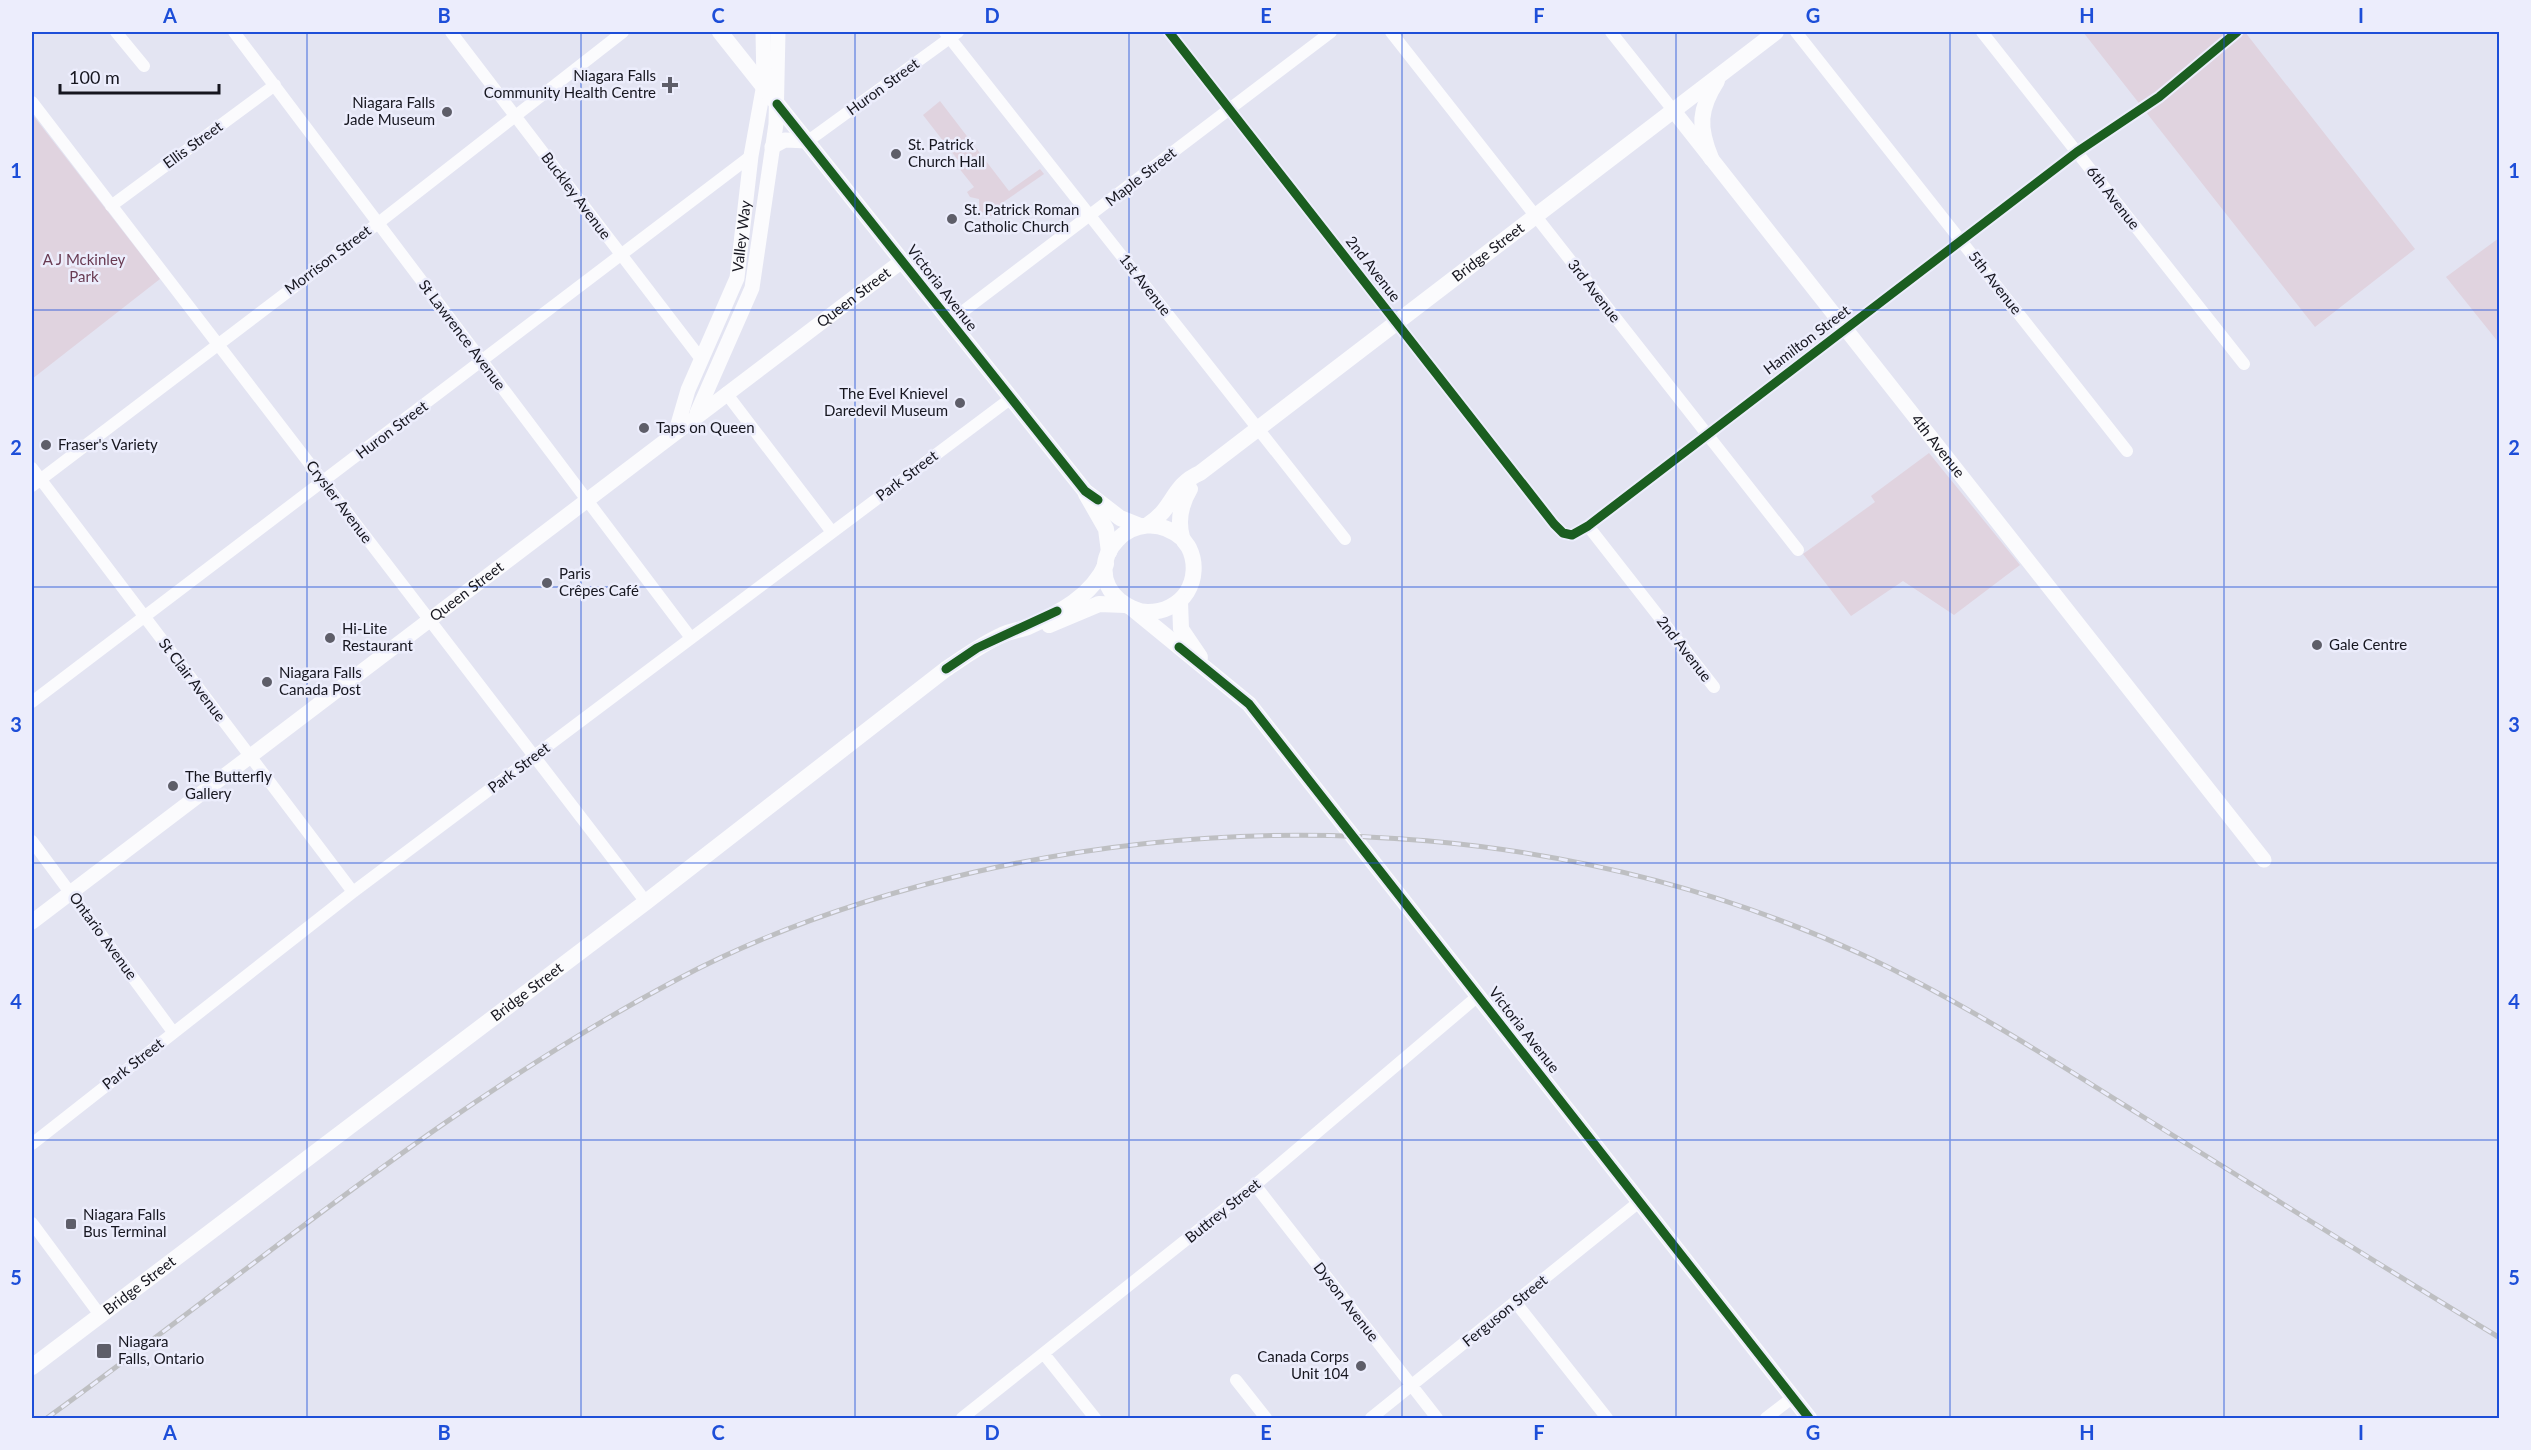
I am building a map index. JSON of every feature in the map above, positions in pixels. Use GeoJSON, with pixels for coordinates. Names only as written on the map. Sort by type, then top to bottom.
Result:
{"type":"FeatureCollection","features":[{"type":"Feature","properties":{"kind":"main road","name":"Victoria Avenue"},"geometry":{"type":"LineString","coordinates":[[720,32],[764,84],[777,104],[1084,491],[1120,518],[1144,525]]}},
{"type":"Feature","properties":{"kind":"main road","name":"Bridge Street"},"geometry":{"type":"LineString","coordinates":[[1144,525],[1166,511],[1182,484],[1200,473],[1776,32]]}},
{"type":"Feature","properties":{"kind":"main road"},"geometry":{"type":"LineString","coordinates":[[1711,158],[1701,134],[1703,113],[1710,91],[1722,72]]}},
{"type":"Feature","properties":{"kind":"main road","name":"Bridge Street"},"geometry":{"type":"LineString","coordinates":[[1183,539],[1181,506],[1200,473]]}},
{"type":"Feature","properties":{"kind":"main road","name":"Victoria Avenue"},"geometry":{"type":"LineString","coordinates":[[1084,491],[1090,506],[1106,529],[1107,558]]}},
{"type":"Feature","properties":{"kind":"main road"},"geometry":{"type":"LineString","coordinates":[[1144,525],[1167,528],[1183,539],[1194,563],[1193,578],[1180,601],[1157,612],[1129,607],[1110,587],[1107,558],[1121,535],[1144,525]]}},
{"type":"Feature","properties":{"kind":"main road","name":"Bridge Street"},"geometry":{"type":"LineString","coordinates":[[32,1367],[646,902],[946,669],[977,648],[1004,634],[1029,626],[1082,595],[1107,558]]}},
{"type":"Feature","properties":{"kind":"main road","name":"Victoria Avenue"},"geometry":{"type":"LineString","coordinates":[[1180,601],[1181,629],[1207,668]]}},
{"type":"Feature","properties":{"kind":"main road","name":"Bridge Street"},"geometry":{"type":"LineString","coordinates":[[1029,626],[1053,624],[1099,604],[1129,607]]}},
{"type":"Feature","properties":{"kind":"main road","name":"Victoria Avenue"},"geometry":{"type":"LineString","coordinates":[[1129,607],[1249,704],[1809,1419]]}},
{"type":"Feature","properties":{"kind":"street"},"geometry":{"type":"LineString","coordinates":[[117,32],[144,66]]}},
{"type":"Feature","properties":{"kind":"street","name":"St Lawrence Avenue"},"geometry":{"type":"LineString","coordinates":[[234,32],[691,638]]}},
{"type":"Feature","properties":{"kind":"street","name":"Buckley Avenue"},"geometry":{"type":"LineString","coordinates":[[451,32],[701,359]]}},
{"type":"Feature","properties":{"kind":"street","name":"Morrison Street"},"geometry":{"type":"LineString","coordinates":[[36,483],[377,224],[623,32]]}},
{"type":"Feature","properties":{"kind":"street","name":"Valley Way"},"geometry":{"type":"LineString","coordinates":[[676,431],[688,390],[737,278],[751,156],[764,84],[763,32]]}},
{"type":"Feature","properties":{"kind":"street","name":"Valley Way"},"geometry":{"type":"LineString","coordinates":[[695,416],[752,288],[777,104],[778,32]]}},
{"type":"Feature","properties":{"kind":"street","name":"2nd Avenue"},"geometry":{"type":"LineString","coordinates":[[1169,32],[1554,524]]}},
{"type":"Feature","properties":{"kind":"street","name":"Maple Street"},"geometry":{"type":"LineString","coordinates":[[949,322],[1331,32]]}},
{"type":"Feature","properties":{"kind":"street","name":"3rd Avenue"},"geometry":{"type":"LineString","coordinates":[[1391,32],[1798,550]]}},
{"type":"Feature","properties":{"kind":"street","name":"4th Avenue"},"geometry":{"type":"LineString","coordinates":[[1611,32],[2264,860]]}},
{"type":"Feature","properties":{"kind":"street","name":"5th Avenue"},"geometry":{"type":"LineString","coordinates":[[1796,32],[2127,451]]}},
{"type":"Feature","properties":{"kind":"street","name":"6th Avenue"},"geometry":{"type":"LineString","coordinates":[[1982,32],[2244,364]]}},
{"type":"Feature","properties":{"kind":"street","name":"Hamilton Street"},"geometry":{"type":"LineString","coordinates":[[1554,524],[1563,533],[1572,535],[1588,526],[2077,153],[2159,97],[2237,32]]}},
{"type":"Feature","properties":{"kind":"street","name":"Huron Street"},"geometry":{"type":"LineString","coordinates":[[808,141],[951,34]]}},
{"type":"Feature","properties":{"kind":"street","name":"1st Avenue"},"geometry":{"type":"LineString","coordinates":[[951,34],[1090,217],[1345,539]]}},
{"type":"Feature","properties":{"kind":"street","name":"Ellis Street"},"geometry":{"type":"LineString","coordinates":[[111,206],[275,85]]}},
{"type":"Feature","properties":{"kind":"street","name":"Crysler Avenue"},"geometry":{"type":"LineString","coordinates":[[32,102],[324,481],[428,622],[646,902]]}},
{"type":"Feature","properties":{"kind":"street"},"geometry":{"type":"LineString","coordinates":[[772,147],[785,140],[808,141]]}},
{"type":"Feature","properties":{"kind":"street","name":"Huron Street"},"geometry":{"type":"LineString","coordinates":[[32,702],[751,156]]}},
{"type":"Feature","properties":{"kind":"street","name":"Queen Street"},"geometry":{"type":"LineString","coordinates":[[32,922],[695,416],[902,261]]}},
{"type":"Feature","properties":{"kind":"street"},"geometry":{"type":"LineString","coordinates":[[726,393],[832,532]]}},
{"type":"Feature","properties":{"kind":"street","name":"Park Street"},"geometry":{"type":"LineString","coordinates":[[32,1144],[353,892],[1010,399]]}},
{"type":"Feature","properties":{"kind":"street","name":"St Clair Avenue"},"geometry":{"type":"LineString","coordinates":[[32,468],[36,483],[144,618],[353,892]]}},
{"type":"Feature","properties":{"kind":"street","name":"2nd Avenue"},"geometry":{"type":"LineString","coordinates":[[1588,526],[1714,687]]}},
{"type":"Feature","properties":{"kind":"street","name":"Ontario Avenue"},"geometry":{"type":"LineString","coordinates":[[32,841],[173,1032]]}},
{"type":"Feature","properties":{"kind":"street","name":"Buttrey Street"},"geometry":{"type":"LineString","coordinates":[[962,1419],[1256,1185],[1478,996]]}},
{"type":"Feature","properties":{"kind":"street","name":"Dyson Avenue"},"geometry":{"type":"LineString","coordinates":[[1256,1185],[1437,1419]]}},
{"type":"Feature","properties":{"kind":"street","name":"Ferguson Street"},"geometry":{"type":"LineString","coordinates":[[1371,1419],[1639,1202]]}},
{"type":"Feature","properties":{"kind":"street"},"geometry":{"type":"LineString","coordinates":[[32,1223],[100,1315]]}},
{"type":"Feature","properties":{"kind":"street"},"geometry":{"type":"LineString","coordinates":[[1516,1303],[1607,1419]]}},
{"type":"Feature","properties":{"kind":"street"},"geometry":{"type":"LineString","coordinates":[[1044,1354],[1095,1419]]}},
{"type":"Feature","properties":{"kind":"street"},"geometry":{"type":"LineString","coordinates":[[1236,1380],[1266,1419]]}},
{"type":"Feature","properties":{"kind":"street"},"geometry":{"type":"LineString","coordinates":[[1766,1419],[1792,1398]]}},
{"type":"Feature","properties":{"kind":"green space"},"geometry":{"type":"Polygon","coordinates":[[[2083,32],[2245,32],[2415,249],[2315,327],[2083,32]]]}},
{"type":"Feature","properties":{"kind":"green space"},"geometry":{"type":"Polygon","coordinates":[[[940,101],[1009,191],[1040,169],[1044,174],[1002,203],[1000,210],[991,216],[979,211],[979,199],[970,197],[967,192],[974,187],[958,167],[961,164],[923,115],[940,101]]]}},
{"type":"Feature","properties":{"kind":"green space","name":"A J Mckinley Park"},"geometry":{"type":"Polygon","coordinates":[[[32,114],[160,279],[32,379],[32,114]]]}},
{"type":"Feature","properties":{"kind":"green space"},"geometry":{"type":"Polygon","coordinates":[[[2499,238],[2499,343],[2446,277],[2499,238]]]}},
{"type":"Feature","properties":{"kind":"green space"},"geometry":{"type":"Polygon","coordinates":[[[1929,453],[2020,565],[1954,615],[1903,581],[1851,616],[1803,554],[1875,502],[1871,496],[1929,453]]]}},
{"type":"Feature","properties":{"kind":"railway"},"geometry":{"type":"LineString","coordinates":[[47,1418],[433,1131],[594,1026],[714,961],[786,930],[861,903],[975,872],[1087,851],[1200,839],[1313,835],[1426,841],[1539,855],[1650,879],[1758,912],[1863,955],[1899,972],[2003,1030],[2500,1338]]}},
{"type":"Feature","properties":{"kind":"cycle path"},"geometry":{"type":"LineString","coordinates":[[1169,32],[1554,524],[1563,533],[1572,535],[1588,526],[2077,152],[2159,97],[2237,32]]}},
{"type":"Feature","properties":{"kind":"cycle path"},"geometry":{"type":"LineString","coordinates":[[777,104],[1085,491],[1098,500]]}},
{"type":"Feature","properties":{"kind":"cycle path"},"geometry":{"type":"LineString","coordinates":[[946,669],[977,648],[1057,611]]}},
{"type":"Feature","properties":{"kind":"cycle path"},"geometry":{"type":"LineString","coordinates":[[1179,647],[1249,704],[1809,1418]]}},
{"type":"Feature","properties":{"kind":"place","name":"Niagara Falls Community Health Centre"},"geometry":{"type":"Point","coordinates":[670,85]}},
{"type":"Feature","properties":{"kind":"place","name":"Niagara Falls Jade Museum"},"geometry":{"type":"Point","coordinates":[447,112]}},
{"type":"Feature","properties":{"kind":"place","name":"St. Patrick Church Hall"},"geometry":{"type":"Point","coordinates":[896,154]}},
{"type":"Feature","properties":{"kind":"place","name":"St. Patrick Roman Catholic Church"},"geometry":{"type":"Point","coordinates":[952,219]}},
{"type":"Feature","properties":{"kind":"place","name":"The Evel Knievel Daredevil Museum"},"geometry":{"type":"Point","coordinates":[960,403]}},
{"type":"Feature","properties":{"kind":"place","name":"Taps on Queen"},"geometry":{"type":"Point","coordinates":[644,428]}},
{"type":"Feature","properties":{"kind":"place","name":"Fraser's Variety"},"geometry":{"type":"Point","coordinates":[46,445]}},
{"type":"Feature","properties":{"kind":"place","name":"Paris Crêpes Café"},"geometry":{"type":"Point","coordinates":[547,583]}},
{"type":"Feature","properties":{"kind":"place","name":"Hi-Lite Restaurant"},"geometry":{"type":"Point","coordinates":[330,638]}},
{"type":"Feature","properties":{"kind":"place","name":"Gale Centre"},"geometry":{"type":"Point","coordinates":[2317,645]}},
{"type":"Feature","properties":{"kind":"place","name":"Niagara Falls Canada Post"},"geometry":{"type":"Point","coordinates":[267,682]}},
{"type":"Feature","properties":{"kind":"place","name":"The Butterfly Gallery"},"geometry":{"type":"Point","coordinates":[173,786]}},
{"type":"Feature","properties":{"kind":"place","name":"Niagara Falls Bus Terminal"},"geometry":{"type":"Point","coordinates":[71,1224]}},
{"type":"Feature","properties":{"kind":"place","name":"Niagara Falls, Ontario"},"geometry":{"type":"Point","coordinates":[104,1351]}},
{"type":"Feature","properties":{"kind":"place","name":"Canada Corps Unit 104"},"geometry":{"type":"Point","coordinates":[1361,1366]}}]}
